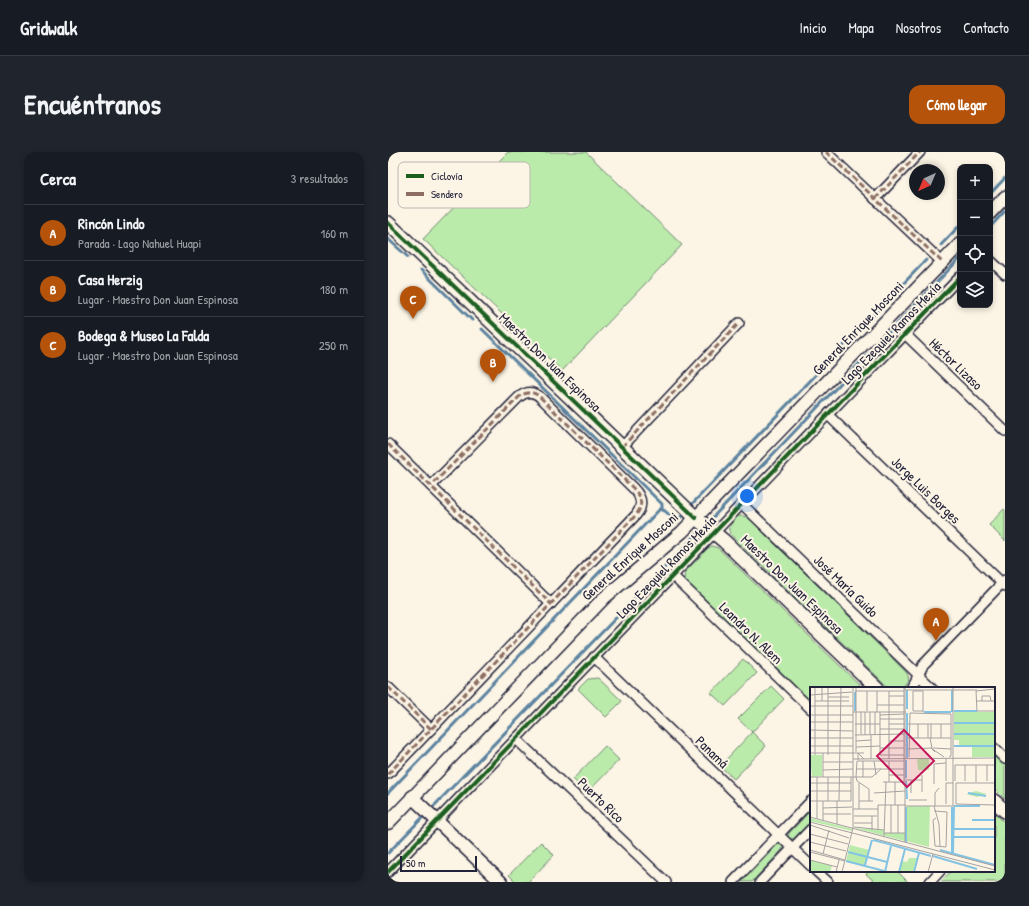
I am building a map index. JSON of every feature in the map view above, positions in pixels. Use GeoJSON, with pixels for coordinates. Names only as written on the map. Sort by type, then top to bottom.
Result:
{"type":"FeatureCollection","features":[{"type":"Feature","properties":{"kind":"main road","name":"Maestro Don Juan Espinosa"},"geometry":{"type":"LineString","coordinates":[[388,223],[696,518],[714,533],[876,687]]}},
{"type":"Feature","properties":{"kind":"main road"},"geometry":{"type":"LineString","coordinates":[[995,802],[1005,811]]}},
{"type":"Feature","properties":{"kind":"street"},"geometry":{"type":"LineString","coordinates":[[826,152],[942,262]]}},
{"type":"Feature","properties":{"kind":"street"},"geometry":{"type":"LineString","coordinates":[[876,199],[920,152]]}},
{"type":"Feature","properties":{"kind":"street"},"geometry":{"type":"LineString","coordinates":[[993,210],[1005,197]]}},
{"type":"Feature","properties":{"kind":"street","name":"General Enrique Mosconi"},"geometry":{"type":"LineString","coordinates":[[388,823],[604,598],[678,536],[696,518],[957,247]]}},
{"type":"Feature","properties":{"kind":"street"},"geometry":{"type":"LineString","coordinates":[[993,263],[1005,274]]}},
{"type":"Feature","properties":{"kind":"street","name":"Lago Ezequiel Ramos Mexía"},"geometry":{"type":"LineString","coordinates":[[388,872],[957,280]]}},
{"type":"Feature","properties":{"kind":"street"},"geometry":{"type":"LineString","coordinates":[[622,447],[739,323]]}},
{"type":"Feature","properties":{"kind":"street","name":"Héctor Lizaso"},"geometry":{"type":"LineString","coordinates":[[905,334],[1005,431]]}},
{"type":"Feature","properties":{"kind":"street"},"geometry":{"type":"LineString","coordinates":[[388,774],[636,515],[640,510],[641,502],[638,494],[633,488],[541,398],[530,392],[519,397],[431,486]]}},
{"type":"Feature","properties":{"kind":"street","name":"Jorge Luis Borges"},"geometry":{"type":"LineString","coordinates":[[828,415],[1004,583]]}},
{"type":"Feature","properties":{"kind":"street"},"geometry":{"type":"LineString","coordinates":[[388,444],[551,604]]}},
{"type":"Feature","properties":{"kind":"street","name":"José María Guido"},"geometry":{"type":"LineString","coordinates":[[742,504],[931,687]]}},
{"type":"Feature","properties":{"kind":"street","name":"Leandro N. Alem"},"geometry":{"type":"LineString","coordinates":[[673,576],[810,708]]}},
{"type":"Feature","properties":{"kind":"street"},"geometry":{"type":"LineString","coordinates":[[912,687],[925,663],[1004,583]]}},
{"type":"Feature","properties":{"kind":"street","name":"Panamá"},"geometry":{"type":"LineString","coordinates":[[594,658],[810,865]]}},
{"type":"Feature","properties":{"kind":"street"},"geometry":{"type":"LineString","coordinates":[[388,687],[431,729]]}},
{"type":"Feature","properties":{"kind":"street","name":"Puerto Rico"},"geometry":{"type":"LineString","coordinates":[[516,739],[666,882]]}},
{"type":"Feature","properties":{"kind":"street"},"geometry":{"type":"LineString","coordinates":[[995,749],[1005,759]]}},
{"type":"Feature","properties":{"kind":"street"},"geometry":{"type":"LineString","coordinates":[[412,797],[501,882]]}},
{"type":"Feature","properties":{"kind":"street"},"geometry":{"type":"LineString","coordinates":[[733,882],[810,802]]}},
{"type":"Feature","properties":{"kind":"street"},"geometry":{"type":"LineString","coordinates":[[760,882],[810,830]]}},
{"type":"Feature","properties":{"kind":"street"},"geometry":{"type":"LineString","coordinates":[[817,872],[828,882]]}},
{"type":"Feature","properties":{"kind":"street"},"geometry":{"type":"LineString","coordinates":[[930,882],[939,872]]}},
{"type":"Feature","properties":{"kind":"green space"},"geometry":{"type":"Polygon","coordinates":[[[508,152],[586,152],[682,245],[562,371],[423,239],[453,208],[530,208],[530,162],[498,162],[508,152]]]}},
{"type":"Feature","properties":{"kind":"green space"},"geometry":{"type":"Polygon","coordinates":[[[1004,509],[1005,510],[1005,541],[989,525],[1004,509]]]}},
{"type":"Feature","properties":{"kind":"green space"},"geometry":{"type":"Polygon","coordinates":[[[738,516],[749,518],[907,673],[909,679],[903,687],[888,687],[732,536],[730,525],[738,516]]]}},
{"type":"Feature","properties":{"kind":"green space"},"geometry":{"type":"Polygon","coordinates":[[[712,546],[718,548],[862,687],[810,687],[810,701],[684,579],[685,572],[708,548],[712,546]]]}},
{"type":"Feature","properties":{"kind":"green space"},"geometry":{"type":"Polygon","coordinates":[[[743,659],[757,673],[725,706],[711,693],[743,659]]]}},
{"type":"Feature","properties":{"kind":"green space"},"geometry":{"type":"Polygon","coordinates":[[[598,678],[622,701],[606,717],[578,689],[588,679],[598,678]]]}},
{"type":"Feature","properties":{"kind":"green space"},"geometry":{"type":"Polygon","coordinates":[[[771,686],[784,699],[752,732],[738,719],[771,686]]]}},
{"type":"Feature","properties":{"kind":"green space"},"geometry":{"type":"Polygon","coordinates":[[[752,732],[766,746],[734,779],[720,766],[752,732]]]}},
{"type":"Feature","properties":{"kind":"green space"},"geometry":{"type":"Polygon","coordinates":[[[605,746],[619,760],[587,793],[573,779],[605,746]]]}},
{"type":"Feature","properties":{"kind":"green space"},"geometry":{"type":"Polygon","coordinates":[[[995,756],[1005,766],[1005,799],[995,789],[995,756]]]}},
{"type":"Feature","properties":{"kind":"green space"},"geometry":{"type":"Polygon","coordinates":[[[810,811],[810,822],[794,839],[789,838],[789,833],[810,811]]]}},
{"type":"Feature","properties":{"kind":"green space"},"geometry":{"type":"Polygon","coordinates":[[[995,813],[1005,823],[1005,882],[941,882],[950,872],[995,872],[995,813]]]}},
{"type":"Feature","properties":{"kind":"green space"},"geometry":{"type":"Polygon","coordinates":[[[541,842],[554,855],[528,882],[516,882],[509,875],[541,842]]]}},
{"type":"Feature","properties":{"kind":"green space"},"geometry":{"type":"Polygon","coordinates":[[[780,844],[783,847],[782,850],[752,882],[742,882],[777,845],[780,844]]]}},
{"type":"Feature","properties":{"kind":"green space"},"geometry":{"type":"Polygon","coordinates":[[[868,872],[898,872],[908,882],[875,882],[866,874],[868,872]]]}},
{"type":"Feature","properties":{"kind":"waterway"},"geometry":{"type":"LineString","coordinates":[[993,191],[1005,178]]}},
{"type":"Feature","properties":{"kind":"waterway"},"geometry":{"type":"LineString","coordinates":[[993,224],[1005,211]]}},
{"type":"Feature","properties":{"kind":"waterway"},"geometry":{"type":"LineString","coordinates":[[941,245],[957,228]]}},
{"type":"Feature","properties":{"kind":"waterway"},"geometry":{"type":"LineString","coordinates":[[388,239],[408,257]]}},
{"type":"Feature","properties":{"kind":"waterway"},"geometry":{"type":"LineString","coordinates":[[693,503],[926,260]]}},
{"type":"Feature","properties":{"kind":"waterway"},"geometry":{"type":"LineString","coordinates":[[713,517],[957,261]]}},
{"type":"Feature","properties":{"kind":"waterway"},"geometry":{"type":"LineString","coordinates":[[421,270],[472,320]]}},
{"type":"Feature","properties":{"kind":"waterway"},"geometry":{"type":"LineString","coordinates":[[482,329],[660,502],[662,504],[662,509]]}},
{"type":"Feature","properties":{"kind":"waterway"},"geometry":{"type":"LineString","coordinates":[[388,793],[660,509],[665,511],[676,521],[683,515]]}},
{"type":"Feature","properties":{"kind":"waterway"},"geometry":{"type":"LineString","coordinates":[[434,806],[699,532]]}},
{"type":"Feature","properties":{"kind":"waterway"},"geometry":{"type":"LineString","coordinates":[[388,853],[424,816]]}},
{"type":"Feature","properties":{"kind":"marked path"},"geometry":{"type":"LineString","coordinates":[[826,152],[942,262]]}},
{"type":"Feature","properties":{"kind":"marked path"},"geometry":{"type":"LineString","coordinates":[[875,199],[920,152]]}},
{"type":"Feature","properties":{"kind":"marked path"},"geometry":{"type":"LineString","coordinates":[[622,447],[739,323]]}},
{"type":"Feature","properties":{"kind":"marked path"},"geometry":{"type":"LineString","coordinates":[[388,774],[636,515],[641,504],[640,497],[633,488],[541,398],[533,393],[525,394],[519,397],[431,486]]}},
{"type":"Feature","properties":{"kind":"marked path"},"geometry":{"type":"LineString","coordinates":[[388,444],[551,604]]}},
{"type":"Feature","properties":{"kind":"marked path"},"geometry":{"type":"LineString","coordinates":[[388,687],[431,729]]}},
{"type":"Feature","properties":{"kind":"cycle path"},"geometry":{"type":"LineString","coordinates":[[388,223],[696,518]]}},
{"type":"Feature","properties":{"kind":"cycle path"},"geometry":{"type":"LineString","coordinates":[[388,872],[957,280]]}},
{"type":"Feature","properties":{"kind":"place","name":"Bodega & Museo La Falda"},"geometry":{"type":"Point","coordinates":[413,319]}},
{"type":"Feature","properties":{"kind":"place","name":"Casa Herzig"},"geometry":{"type":"Point","coordinates":[493,382]}},
{"type":"Feature","properties":{"kind":"place","name":"Rincón Lindo"},"geometry":{"type":"Point","coordinates":[936,641]}}]}
